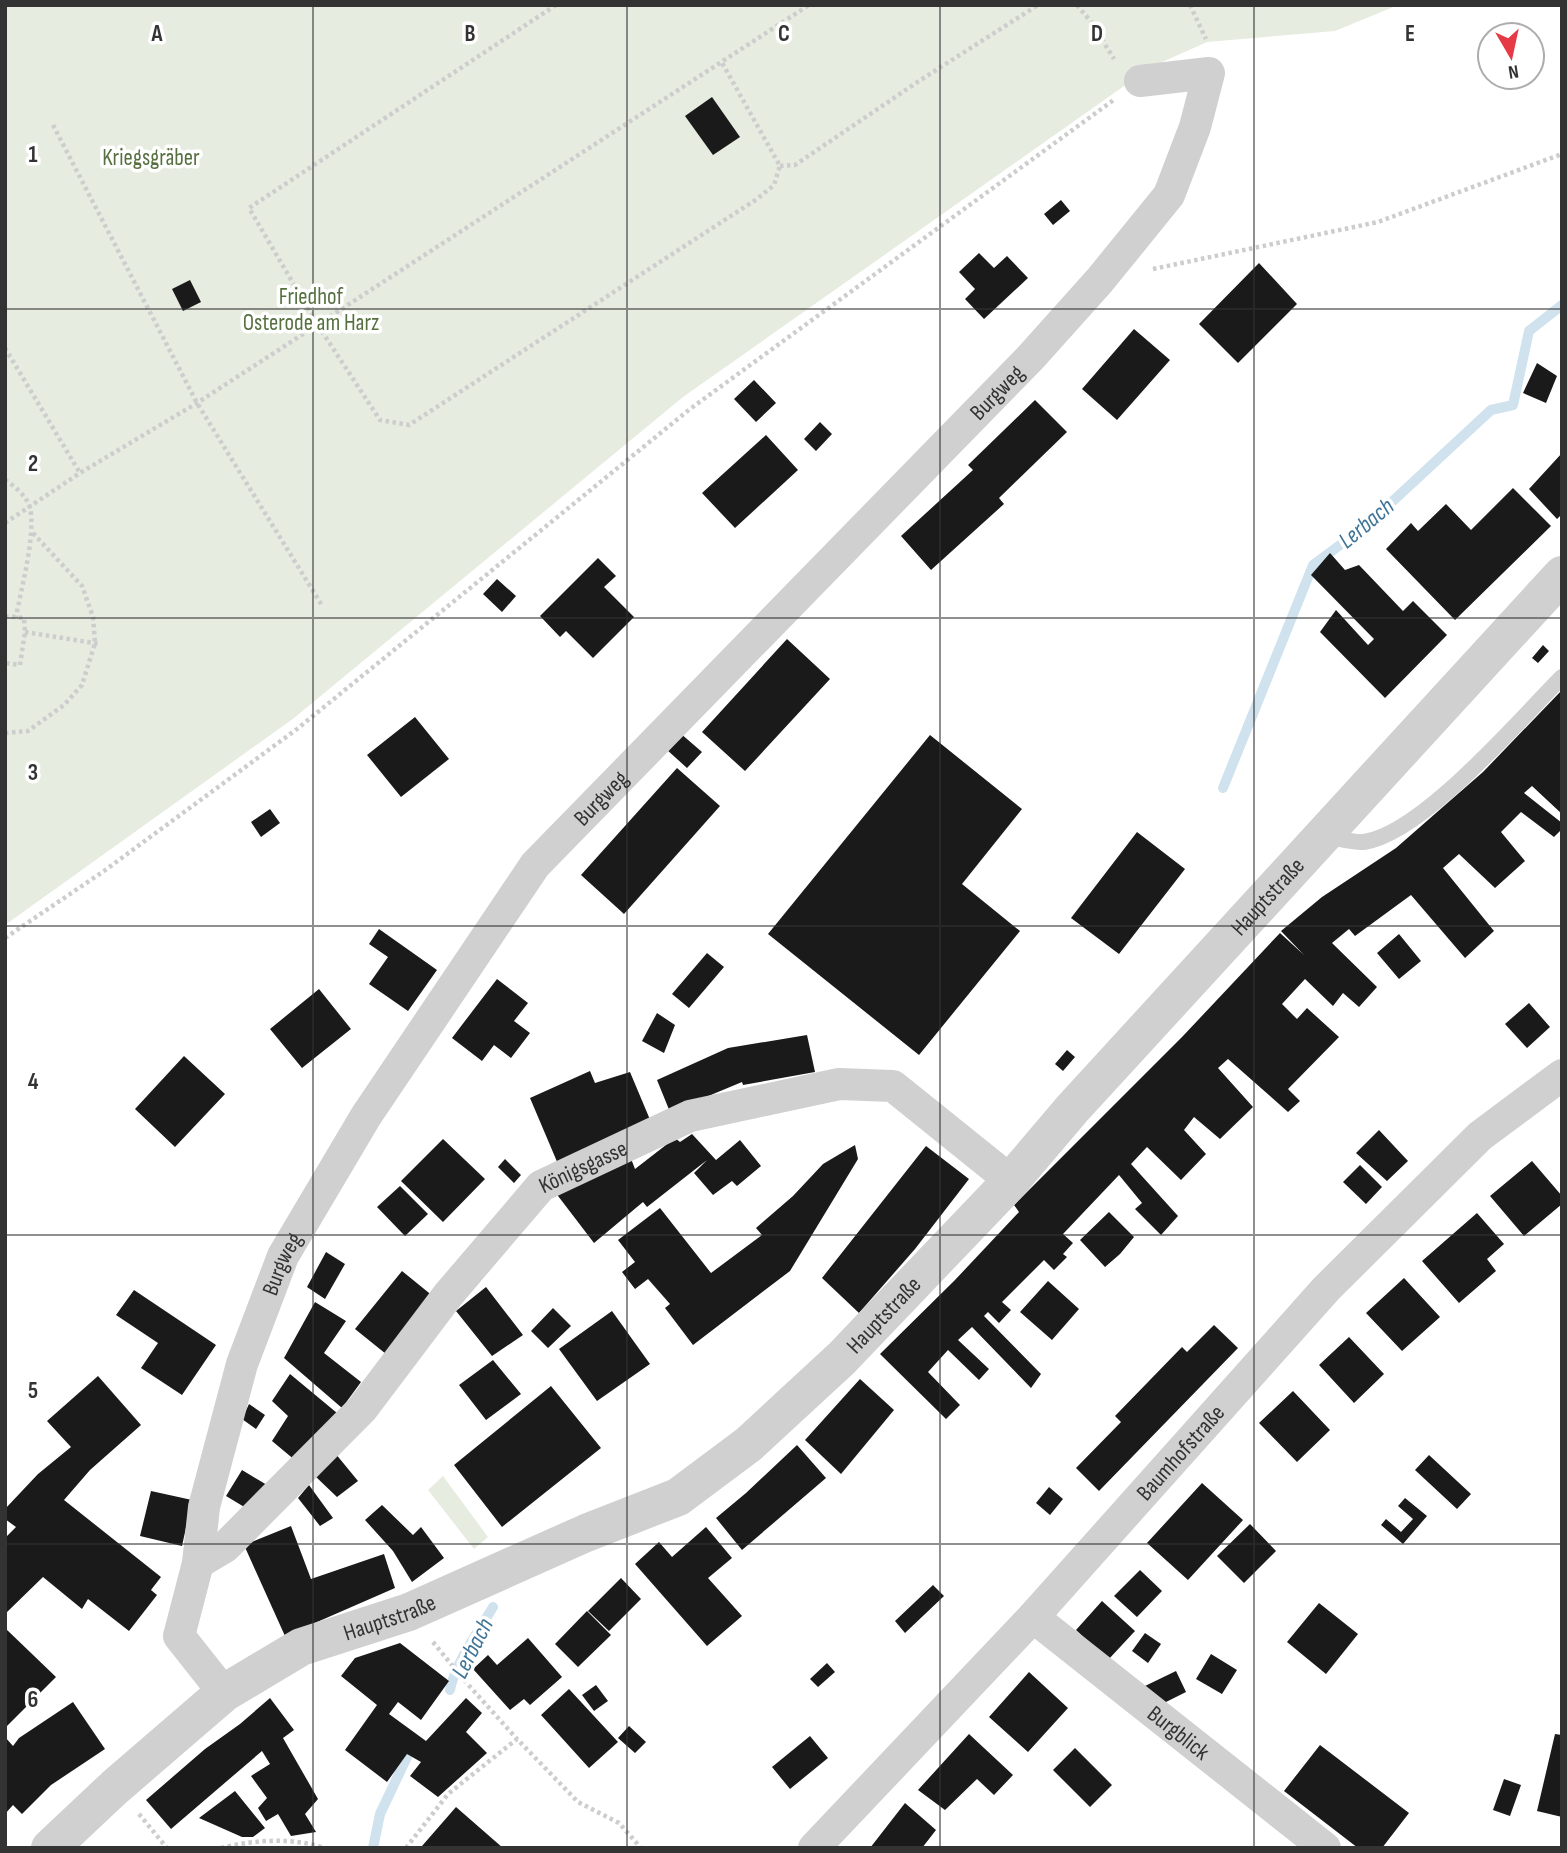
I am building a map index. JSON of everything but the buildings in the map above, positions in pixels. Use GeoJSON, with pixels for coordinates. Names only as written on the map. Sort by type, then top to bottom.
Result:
{"type":"FeatureCollection","features":[{"type":"Feature","properties":{"kind":"street","name":"Burgweg"},"geometry":{"type":"LineString","coordinates":[[224,1693],[178,1636],[198,1563],[204,1507],[242,1364],[283,1256],[366,1116],[535,865],[1031,357],[1100,280],[1169,195],[1195,127],[1209,73],[1140,81]]}},
{"type":"Feature","properties":{"kind":"street","name":"Hauptstraße"},"geometry":{"type":"LineString","coordinates":[[50,1848],[115,1787],[224,1693],[301,1647],[409,1612],[586,1533],[678,1497],[749,1444],[842,1358],[1011,1181],[1073,1108],[1562,575]]}},
{"type":"Feature","properties":{"kind":"street","name":"Baumhofstraße"},"geometry":{"type":"LineString","coordinates":[[814,1848],[1033,1617],[1326,1289],[1480,1136],[1562,1075]]}},
{"type":"Feature","properties":{"kind":"street","name":"Königsgasse"},"geometry":{"type":"LineString","coordinates":[[198,1563],[225,1547],[362,1409],[448,1295],[541,1186],[691,1116],[839,1084],[893,1086],[1011,1181]]}},
{"type":"Feature","properties":{"kind":"street","name":"Burgblick"},"geometry":{"type":"LineString","coordinates":[[1033,1617],[1325,1848]]}},
{"type":"Feature","properties":{"kind":"lane"},"geometry":{"type":"LineString","coordinates":[[1324,836],[1363,842],[1398,831],[1455,785],[1562,677]]}},
{"type":"Feature","properties":{"kind":"path"},"geometry":{"type":"LineString","coordinates":[[556,5],[249,208],[317,324],[380,420],[409,425],[774,186],[780,166],[721,61]]}},
{"type":"Feature","properties":{"kind":"path"},"geometry":{"type":"LineString","coordinates":[[5,523],[80,473],[197,403],[808,5]]}},
{"type":"Feature","properties":{"kind":"path"},"geometry":{"type":"LineString","coordinates":[[780,166],[795,165],[1038,5]]}},
{"type":"Feature","properties":{"kind":"path"},"geometry":{"type":"LineString","coordinates":[[5,938],[104,871],[297,729],[690,409],[1140,81],[1118,65],[1092,23],[1077,5]]}},
{"type":"Feature","properties":{"kind":"path"},"geometry":{"type":"LineString","coordinates":[[53,125],[197,403],[323,607]]}},
{"type":"Feature","properties":{"kind":"path"},"geometry":{"type":"LineString","coordinates":[[1100,280],[1378,222],[1562,154]]}},
{"type":"Feature","properties":{"kind":"path"},"geometry":{"type":"LineString","coordinates":[[5,348],[80,473]]}},
{"type":"Feature","properties":{"kind":"path"},"geometry":{"type":"LineString","coordinates":[[5,480],[13,485],[30,507],[31,531],[16,617]]}},
{"type":"Feature","properties":{"kind":"path"},"geometry":{"type":"LineString","coordinates":[[5,733],[28,731],[64,705],[82,685],[98,643],[93,617],[82,586],[31,531]]}},
{"type":"Feature","properties":{"kind":"path"},"geometry":{"type":"LineString","coordinates":[[5,616],[24,618],[25,632],[20,665],[5,663]]}},
{"type":"Feature","properties":{"kind":"path"},"geometry":{"type":"LineString","coordinates":[[25,632],[98,643]]}},
{"type":"Feature","properties":{"kind":"path"},"geometry":{"type":"LineString","coordinates":[[445,1656],[517,1739],[578,1802],[620,1823],[641,1848]]}},
{"type":"Feature","properties":{"kind":"path"},"geometry":{"type":"LineString","coordinates":[[406,1848],[448,1794],[517,1739]]}},
{"type":"Feature","properties":{"kind":"path"},"geometry":{"type":"LineString","coordinates":[[221,1848],[236,1844],[270,1842],[311,1843],[324,1848]]}},
{"type":"Feature","properties":{"kind":"green space","name":"Friedhof Osterode am Harz"},"geometry":{"type":"Polygon","coordinates":[[[5,5],[1398,5],[1335,31],[1207,42],[1151,67],[683,397],[294,718],[5,925],[5,5]]]}},
{"type":"Feature","properties":{"kind":"green space"},"geometry":{"type":"Polygon","coordinates":[[[443,1476],[488,1537],[474,1549],[428,1490],[443,1476]]]}},
{"type":"Feature","properties":{"kind":"waterway","name":"Lerbach"},"geometry":{"type":"LineString","coordinates":[[1223,788],[1313,565],[1367,525],[1491,410],[1513,405],[1529,331],[1562,305]]}},
{"type":"Feature","properties":{"kind":"waterway","name":"Lerbach"},"geometry":{"type":"LineString","coordinates":[[450,1690],[462,1659],[493,1607]]}},
{"type":"Feature","properties":{"kind":"waterway","name":"Lerbach"},"geometry":{"type":"LineString","coordinates":[[373,1848],[380,1814],[407,1757]]}},
{"type":"Feature","properties":{"kind":"park label","name":"Kriegsgräber"},"geometry":{"type":"Point","coordinates":[151,157]}}]}
